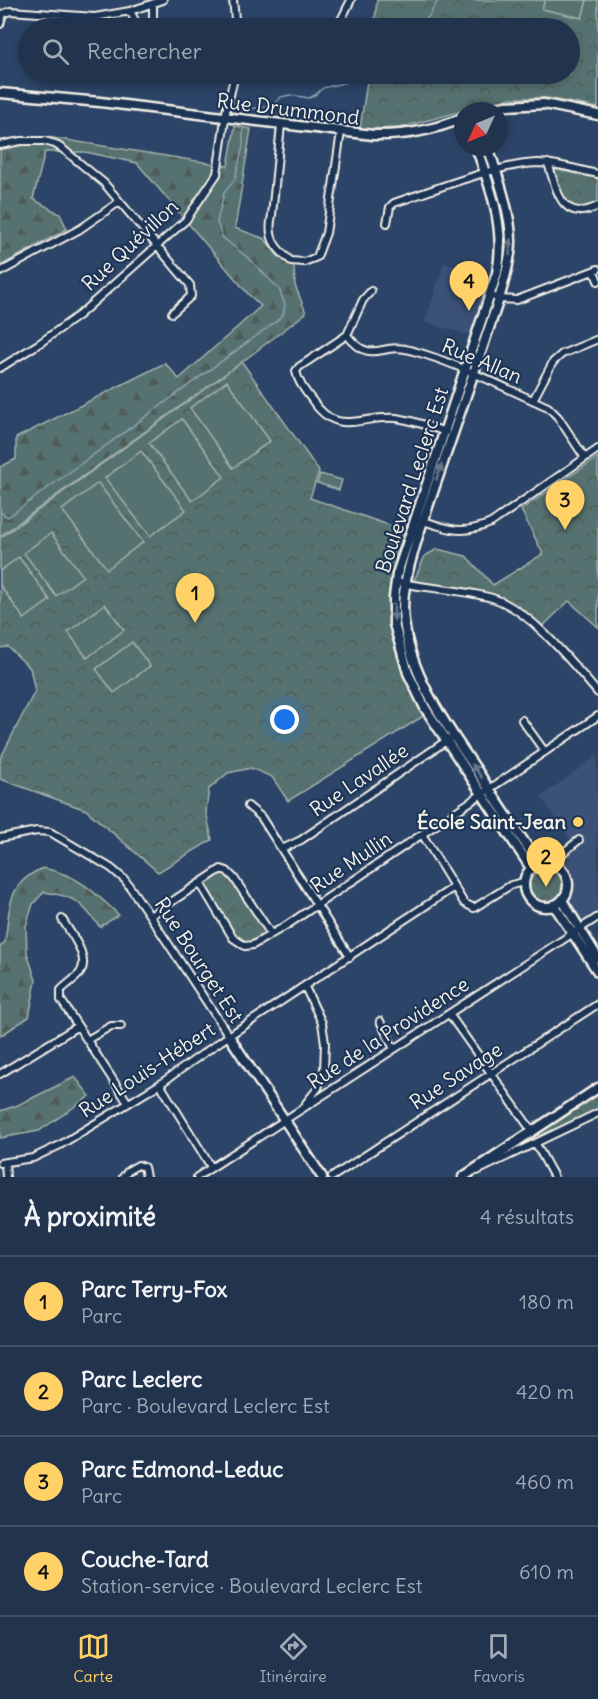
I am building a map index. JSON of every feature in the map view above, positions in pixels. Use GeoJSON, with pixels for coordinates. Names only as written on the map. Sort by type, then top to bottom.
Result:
{"type":"FeatureCollection","features":[{"type":"Feature","properties":{"kind":"street"},"geometry":{"type":"LineString","coordinates":[[0,24],[3,14],[10,11],[95,16],[130,11],[163,0]]}},
{"type":"Feature","properties":{"kind":"street"},"geometry":{"type":"LineString","coordinates":[[233,0],[235,18]]}},
{"type":"Feature","properties":{"kind":"street"},"geometry":{"type":"LineString","coordinates":[[342,18],[351,0]]}},
{"type":"Feature","properties":{"kind":"street"},"geometry":{"type":"LineString","coordinates":[[153,4],[153,18]]}},
{"type":"Feature","properties":{"kind":"street"},"geometry":{"type":"LineString","coordinates":[[130,11],[134,18]]}},
{"type":"Feature","properties":{"kind":"street","name":"Rue Quévillon"},"geometry":{"type":"LineString","coordinates":[[0,368],[79,315],[180,227],[217,174],[233,84]]}},
{"type":"Feature","properties":{"kind":"street","name":"Rue Drummond"},"geometry":{"type":"LineString","coordinates":[[0,93],[100,102],[341,132],[393,136],[413,134],[454,121]]}},
{"type":"Feature","properties":{"kind":"street"},"geometry":{"type":"LineString","coordinates":[[508,106],[544,104],[598,115]]}},
{"type":"Feature","properties":{"kind":"street"},"geometry":{"type":"LineString","coordinates":[[281,125],[269,228],[271,239],[291,261],[304,262],[317,257],[326,233],[341,132]]}},
{"type":"Feature","properties":{"kind":"street"},"geometry":{"type":"LineString","coordinates":[[0,145],[21,141],[44,141],[55,144],[104,183],[190,285],[191,296],[172,313]]}},
{"type":"Feature","properties":{"kind":"street","name":"Boulevard Leclerc Est"},"geometry":{"type":"LineString","coordinates":[[479,156],[500,227],[501,242],[497,273],[443,431],[401,583],[394,597],[394,624],[408,673],[535,866]]}},
{"type":"Feature","properties":{"kind":"street","name":"Boulevard Leclerc Est"},"geometry":{"type":"LineString","coordinates":[[418,519],[453,434],[507,271],[511,242],[510,225],[491,156]]}},
{"type":"Feature","properties":{"kind":"street"},"geometry":{"type":"LineString","coordinates":[[387,223],[390,207],[394,203],[496,171],[527,164],[548,164],[598,174]]}},
{"type":"Feature","properties":{"kind":"street"},"geometry":{"type":"LineString","coordinates":[[548,164],[562,202],[571,211],[581,213],[598,206]]}},
{"type":"Feature","properties":{"kind":"street"},"geometry":{"type":"LineString","coordinates":[[0,272],[80,229],[119,202]]}},
{"type":"Feature","properties":{"kind":"street"},"geometry":{"type":"LineString","coordinates":[[489,295],[499,299],[517,300],[596,270],[598,281]]}},
{"type":"Feature","properties":{"kind":"street"},"geometry":{"type":"LineString","coordinates":[[372,291],[363,300],[347,335],[299,367],[296,371],[297,379],[319,411],[333,421],[346,424],[395,418],[453,434]]}},
{"type":"Feature","properties":{"kind":"street","name":"Rue Allan"},"geometry":{"type":"LineString","coordinates":[[347,335],[355,345],[364,350],[373,352],[396,347],[408,349],[465,369],[548,407],[554,412],[585,458]]}},
{"type":"Feature","properties":{"kind":"street"},"geometry":{"type":"LineString","coordinates":[[533,400],[553,362],[562,354],[598,339]]}},
{"type":"Feature","properties":{"kind":"street"},"geometry":{"type":"LineString","coordinates":[[418,519],[449,530],[461,532],[474,530],[491,523],[598,449]]}},
{"type":"Feature","properties":{"kind":"street"},"geometry":{"type":"LineString","coordinates":[[401,583],[492,598],[513,606],[533,622],[597,690]]}},
{"type":"Feature","properties":{"kind":"street","name":"Rue Mullin"},"geometry":{"type":"LineString","coordinates":[[200,883],[233,938],[249,946],[271,934],[598,716]]}},
{"type":"Feature","properties":{"kind":"street"},"geometry":{"type":"LineString","coordinates":[[522,720],[544,752]]}},
{"type":"Feature","properties":{"kind":"street","name":"Rue Lavallée"},"geometry":{"type":"LineString","coordinates":[[282,849],[301,840],[450,738]]}},
{"type":"Feature","properties":{"kind":"street"},"geometry":{"type":"LineString","coordinates":[[248,806],[261,817],[350,957]]}},
{"type":"Feature","properties":{"kind":"street","name":"Rue Bourget Est"},"geometry":{"type":"LineString","coordinates":[[0,838],[37,831],[53,834],[111,868],[125,880],[322,1177]]}},
{"type":"Feature","properties":{"kind":"street"},"geometry":{"type":"LineString","coordinates":[[422,834],[464,903],[474,908],[511,885],[524,882],[535,866],[554,864],[561,869],[567,878],[567,889],[562,900],[544,907],[530,900],[526,895],[524,882]]}},
{"type":"Feature","properties":{"kind":"street"},"geometry":{"type":"LineString","coordinates":[[554,864],[559,856],[579,840]]}},
{"type":"Feature","properties":{"kind":"street"},"geometry":{"type":"LineString","coordinates":[[150,915],[221,869],[227,871],[248,897],[271,934]]}},
{"type":"Feature","properties":{"kind":"street","name":"Rue Louis-Hébert"},"geometry":{"type":"LineString","coordinates":[[2,1163],[33,1158],[60,1145],[160,1084],[454,887]]}},
{"type":"Feature","properties":{"kind":"street"},"geometry":{"type":"LineString","coordinates":[[562,900],[598,972]]}},
{"type":"Feature","properties":{"kind":"street"},"geometry":{"type":"LineString","coordinates":[[554,905],[598,958]]}},
{"type":"Feature","properties":{"kind":"street","name":"Rue de la Providence"},"geometry":{"type":"LineString","coordinates":[[196,1177],[598,917]]}},
{"type":"Feature","properties":{"kind":"street"},"geometry":{"type":"LineString","coordinates":[[63,919],[84,962],[81,972],[62,990],[61,1000],[128,1103]]}},
{"type":"Feature","properties":{"kind":"street"},"geometry":{"type":"LineString","coordinates":[[303,1107],[318,1088],[324,1071],[325,1043],[322,1023],[305,987]]}},
{"type":"Feature","properties":{"kind":"street","name":"Rue Savage"},"geometry":{"type":"LineString","coordinates":[[332,1177],[598,1004]]}},
{"type":"Feature","properties":{"kind":"street"},"geometry":{"type":"LineString","coordinates":[[449,1014],[532,1131]]}},
{"type":"Feature","properties":{"kind":"street"},"geometry":{"type":"LineString","coordinates":[[380,1021],[393,1048]]}},
{"type":"Feature","properties":{"kind":"street"},"geometry":{"type":"LineString","coordinates":[[0,1074],[78,1026]]}},
{"type":"Feature","properties":{"kind":"street"},"geometry":{"type":"LineString","coordinates":[[87,1040],[111,1026],[121,1026]]}},
{"type":"Feature","properties":{"kind":"street"},"geometry":{"type":"LineString","coordinates":[[160,1084],[211,1167]]}},
{"type":"Feature","properties":{"kind":"street"},"geometry":{"type":"LineString","coordinates":[[464,1177],[598,1088]]}},
{"type":"Feature","properties":{"kind":"street"},"geometry":{"type":"LineString","coordinates":[[464,1177],[598,1113]]}},
{"type":"Feature","properties":{"kind":"street"},"geometry":{"type":"LineString","coordinates":[[536,1144],[554,1177]]}},
{"type":"Feature","properties":{"kind":"street"},"geometry":{"type":"LineString","coordinates":[[2,1163],[6,1177]]}},
{"type":"Feature","properties":{"kind":"street"},"geometry":{"type":"LineString","coordinates":[[123,1177],[138,1165],[144,1167],[146,1177]]}},
{"type":"Feature","properties":{"kind":"shaded area"},"geometry":{"type":"Polygon","coordinates":[[[444,263],[492,278],[472,336],[425,322],[444,263]]]}},
{"type":"Feature","properties":{"kind":"shaded area","name":"École Saint-Jean"},"geometry":{"type":"Polygon","coordinates":[[[597,755],[598,911],[582,921],[570,900],[572,878],[563,860],[563,856],[575,846],[541,797],[597,755]]]}},
{"type":"Feature","properties":{"kind":"green space"},"geometry":{"type":"Polygon","coordinates":[[[377,0],[598,0],[598,108],[548,98],[454,102],[454,113],[399,128],[360,129],[367,84],[580,84],[580,18],[375,18],[377,0]]]}},
{"type":"Feature","properties":{"kind":"green space"},"geometry":{"type":"Polygon","coordinates":[[[545,0],[587,0],[582,18],[542,9],[545,0]]]}},
{"type":"Feature","properties":{"kind":"green space"},"geometry":{"type":"Polygon","coordinates":[[[235,126],[251,129],[235,228],[265,239],[277,255],[294,267],[295,285],[306,313],[242,362],[0,536],[0,467],[16,459],[16,438],[165,363],[179,379],[261,306],[249,295],[137,163],[85,152],[45,152],[33,199],[60,214],[67,229],[0,266],[0,148],[47,137],[228,166],[235,126]]]}},
{"type":"Feature","properties":{"kind":"green space"},"geometry":{"type":"Polygon","coordinates":[[[549,168],[598,178],[598,203],[585,210],[568,211],[558,199],[549,168]]]}},
{"type":"Feature","properties":{"kind":"green space"},"geometry":{"type":"Polygon","coordinates":[[[242,362],[319,471],[310,498],[406,531],[396,555],[390,630],[405,678],[425,715],[288,801],[272,777],[251,768],[228,773],[209,789],[206,811],[212,840],[158,872],[86,810],[0,779],[0,759],[35,691],[30,668],[8,647],[0,648],[0,538],[242,362]]]}},
{"type":"Feature","properties":{"kind":"green space"},"geometry":{"type":"Polygon","coordinates":[[[227,381],[270,441],[233,468],[190,408],[227,381]]]}},
{"type":"Feature","properties":{"kind":"green space"},"geometry":{"type":"Polygon","coordinates":[[[182,419],[224,477],[192,501],[149,443],[182,419]]]}},
{"type":"Feature","properties":{"kind":"green space"},"geometry":{"type":"Polygon","coordinates":[[[141,451],[186,510],[150,536],[105,478],[141,451]]]}},
{"type":"Feature","properties":{"kind":"green space"},"geometry":{"type":"Polygon","coordinates":[[[598,457],[598,627],[569,601],[540,629],[533,622],[492,598],[412,585],[425,556],[437,549],[466,556],[493,585],[543,554],[521,510],[598,457]]]}},
{"type":"Feature","properties":{"kind":"green space"},"geometry":{"type":"Polygon","coordinates":[[[320,474],[342,480],[339,490],[317,483],[320,474]]]}},
{"type":"Feature","properties":{"kind":"green space"},"geometry":{"type":"Polygon","coordinates":[[[98,483],[143,542],[107,569],[62,510],[98,483]]]}},
{"type":"Feature","properties":{"kind":"green space"},"geometry":{"type":"Polygon","coordinates":[[[51,533],[83,576],[56,596],[24,553],[51,533]]]}},
{"type":"Feature","properties":{"kind":"green space"},"geometry":{"type":"Polygon","coordinates":[[[19,557],[50,600],[24,619],[0,585],[0,571],[19,557]]]}},
{"type":"Feature","properties":{"kind":"green space"},"geometry":{"type":"Polygon","coordinates":[[[105,604],[124,630],[87,658],[68,632],[105,604]]]}},
{"type":"Feature","properties":{"kind":"green space"},"geometry":{"type":"Polygon","coordinates":[[[132,642],[150,666],[114,693],[96,669],[132,642]]]}},
{"type":"Feature","properties":{"kind":"green space"},"geometry":{"type":"Polygon","coordinates":[[[546,863],[561,870],[568,885],[561,900],[546,907],[531,900],[524,885],[531,870],[546,863]]]}},
{"type":"Feature","properties":{"kind":"green space"},"geometry":{"type":"Polygon","coordinates":[[[43,868],[67,875],[85,885],[119,915],[100,927],[77,902],[64,896],[44,892],[33,904],[26,926],[27,953],[36,980],[29,1017],[0,1036],[0,947],[5,942],[12,898],[23,881],[43,868]]]}},
{"type":"Feature","properties":{"kind":"green space"},"geometry":{"type":"Polygon","coordinates":[[[226,869],[269,935],[252,947],[234,940],[196,884],[226,869]]]}},
{"type":"Feature","properties":{"kind":"green space"},"geometry":{"type":"Polygon","coordinates":[[[75,1077],[90,1096],[39,1131],[0,1138],[0,1111],[18,1105],[75,1077]]]}},
{"type":"Feature","properties":{"kind":"green space"},"geometry":{"type":"Polygon","coordinates":[[[598,1088],[598,1113],[542,1141],[535,1129],[598,1088]]]}},
{"type":"Feature","properties":{"kind":"waterway"},"geometry":{"type":"LineString","coordinates":[[427,18],[440,0]]}},
{"type":"Feature","properties":{"kind":"waterway"},"geometry":{"type":"LineString","coordinates":[[247,112],[250,109],[272,106],[281,97],[290,95],[309,98],[323,88],[339,84]]}},
{"type":"Feature","properties":{"kind":"waterway"},"geometry":{"type":"LineString","coordinates":[[0,512],[8,517],[283,315],[285,305],[279,289],[248,258],[222,237],[217,222],[224,193],[235,179],[243,146],[243,129]]}},
{"type":"Feature","properties":{"kind":"place","name":"Couche-Tard"},"geometry":{"type":"Point","coordinates":[469,311]}},
{"type":"Feature","properties":{"kind":"place","name":"Parc Edmond-Leduc"},"geometry":{"type":"Point","coordinates":[565,530]}},
{"type":"Feature","properties":{"kind":"place","name":"Parc Terry-Fox"},"geometry":{"type":"Point","coordinates":[195,623]}},
{"type":"Feature","properties":{"kind":"place","name":"École Saint-Jean"},"geometry":{"type":"Point","coordinates":[578,822]}},
{"type":"Feature","properties":{"kind":"place","name":"Parc Leclerc"},"geometry":{"type":"Point","coordinates":[546,887]}}]}
